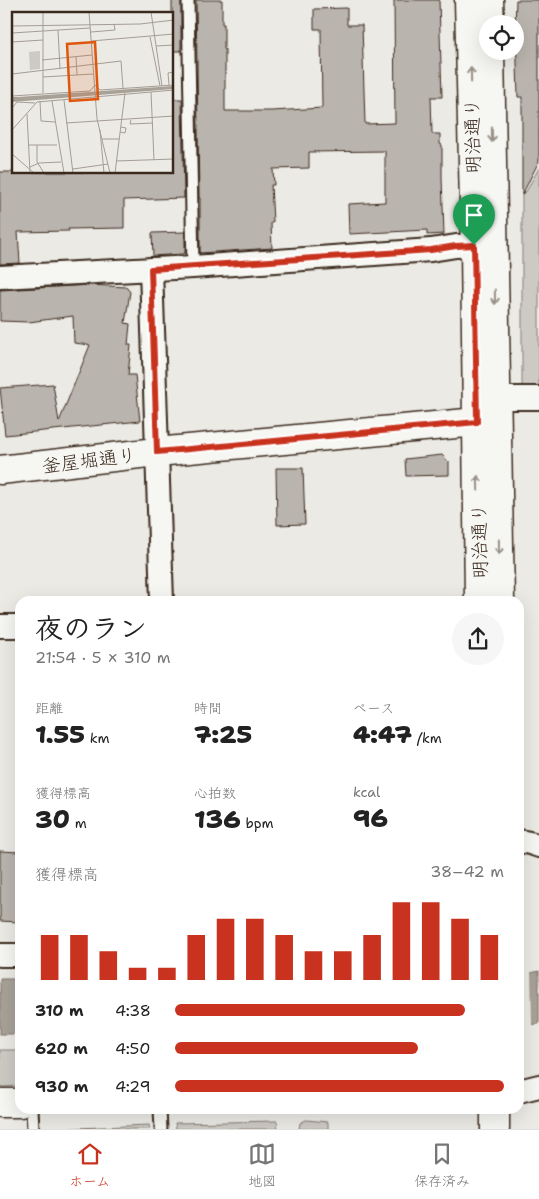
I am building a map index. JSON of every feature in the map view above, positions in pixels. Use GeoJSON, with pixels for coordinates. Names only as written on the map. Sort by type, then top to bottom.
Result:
{"type":"FeatureCollection","features":[{"type":"Feature","properties":{"kind":"main road","name":"明治通り"},"geometry":{"type":"LineString","coordinates":[[469,0],[479,596]]}},
{"type":"Feature","properties":{"kind":"main road"},"geometry":{"type":"LineString","coordinates":[[489,0],[490,15]]}},
{"type":"Feature","properties":{"kind":"main road","name":"明治通り"},"geometry":{"type":"LineString","coordinates":[[490,60],[500,596]]}},
{"type":"Feature","properties":{"kind":"main road","name":"釜屋堀通り"},"geometry":{"type":"LineString","coordinates":[[0,470],[157,452],[477,422]]}},
{"type":"Feature","properties":{"kind":"main road"},"geometry":{"type":"LineString","coordinates":[[0,1103],[15,1103]]}},
{"type":"Feature","properties":{"kind":"main road"},"geometry":{"type":"LineString","coordinates":[[495,1114],[495,1129]]}},
{"type":"Feature","properties":{"kind":"street"},"geometry":{"type":"LineString","coordinates":[[0,277],[193,267],[421,251],[474,245]]}},
{"type":"Feature","properties":{"kind":"street"},"geometry":{"type":"LineString","coordinates":[[151,269],[162,596]]}},
{"type":"Feature","properties":{"kind":"street"},"geometry":{"type":"LineString","coordinates":[[477,422],[497,398],[539,398]]}},
{"type":"Feature","properties":{"kind":"street"},"geometry":{"type":"LineString","coordinates":[[0,626],[15,626]]}},
{"type":"Feature","properties":{"kind":"street"},"geometry":{"type":"LineString","coordinates":[[524,841],[539,846]]}},
{"type":"Feature","properties":{"kind":"street"},"geometry":{"type":"LineString","coordinates":[[0,955],[15,955]]}},
{"type":"Feature","properties":{"kind":"street"},"geometry":{"type":"LineString","coordinates":[[524,1090],[539,1086]]}},
{"type":"Feature","properties":{"kind":"lane"},"geometry":{"type":"LineString","coordinates":[[188,0],[193,267]]}},
{"type":"Feature","properties":{"kind":"lane"},"geometry":{"type":"LineString","coordinates":[[32,1114],[33,1129]]}},
{"type":"Feature","properties":{"kind":"lane"},"geometry":{"type":"LineString","coordinates":[[160,1114],[161,1129]]}},
{"type":"Feature","properties":{"kind":"shaded area"},"geometry":{"type":"Polygon","coordinates":[[[539,168],[539,387],[522,386],[522,193],[526,192],[539,168]]]}},
{"type":"Feature","properties":{"kind":"shaded area"},"geometry":{"type":"Polygon","coordinates":[[[539,971],[539,1024],[524,1025],[524,973],[539,971]]]}},
{"type":"Feature","properties":{"kind":"shaded area"},"geometry":{"type":"Polygon","coordinates":[[[0,979],[15,979],[15,1034],[0,1034],[0,979]]]}},
{"type":"Feature","properties":{"kind":"shaded area"},"geometry":{"type":"Polygon","coordinates":[[[0,1050],[15,1050],[15,1086],[0,1087],[0,1050]]]}},
{"type":"Feature","properties":{"kind":"shaded area"},"geometry":{"type":"Polygon","coordinates":[[[306,1120],[328,1122],[328,1129],[299,1129],[300,1123],[306,1120]]]}},
{"type":"Feature","properties":{"kind":"shaded area"},"geometry":{"type":"Polygon","coordinates":[[[277,1121],[278,1129],[176,1129],[175,1123],[277,1121]]]}},
{"type":"Feature","properties":{"kind":"shaded area"},"geometry":{"type":"Polygon","coordinates":[[[149,1125],[150,1129],[52,1129],[149,1125]]]}},
{"type":"Feature","properties":{"kind":"pier"},"geometry":{"type":"Polygon","coordinates":[[[524,970],[531,970],[532,1027],[524,1027],[524,970]]]}},
{"type":"Feature","properties":{"kind":"building"},"geometry":{"type":"Polygon","coordinates":[[[172,0],[181,0],[181,51],[174,51],[174,12],[172,12],[172,0]]]}},
{"type":"Feature","properties":{"kind":"building"},"geometry":{"type":"Polygon","coordinates":[[[196,0],[222,0],[225,49],[225,111],[322,108],[321,29],[314,29],[314,9],[347,8],[347,25],[362,25],[365,124],[395,123],[394,0],[439,0],[442,97],[431,97],[432,134],[440,134],[440,144],[442,145],[444,234],[427,235],[427,230],[349,234],[348,204],[385,202],[385,151],[309,152],[309,168],[273,169],[274,185],[271,185],[272,248],[200,253],[196,0]]]}},
{"type":"Feature","properties":{"kind":"building"},"geometry":{"type":"Polygon","coordinates":[[[516,0],[539,0],[539,161],[522,195],[522,97],[518,97],[517,60],[524,60],[524,15],[515,15],[516,0]]]}},
{"type":"Feature","properties":{"kind":"building"},"geometry":{"type":"Polygon","coordinates":[[[174,99],[182,99],[184,198],[124,200],[124,228],[18,232],[20,263],[0,264],[0,172],[12,172],[12,174],[174,174],[174,99]]]}},
{"type":"Feature","properties":{"kind":"building"},"geometry":{"type":"Polygon","coordinates":[[[185,232],[185,253],[153,256],[152,233],[185,232]]]}},
{"type":"Feature","properties":{"kind":"building"},"geometry":{"type":"Polygon","coordinates":[[[91,285],[126,287],[130,292],[125,323],[130,324],[128,345],[131,345],[128,375],[135,375],[140,421],[5,435],[0,388],[53,384],[59,422],[90,345],[74,343],[73,316],[29,322],[0,321],[0,290],[91,285]]]}},
{"type":"Feature","properties":{"kind":"building"},"geometry":{"type":"Polygon","coordinates":[[[442,455],[449,462],[449,475],[406,476],[405,459],[442,455]]]}},
{"type":"Feature","properties":{"kind":"building"},"geometry":{"type":"Polygon","coordinates":[[[276,468],[303,468],[305,524],[277,525],[276,468]]]}},
{"type":"Feature","properties":{"kind":"building"},"geometry":{"type":"Polygon","coordinates":[[[0,851],[15,852],[15,922],[0,921],[0,851]]]}},
{"type":"Feature","properties":{"kind":"route"},"geometry":{"type":"LineString","coordinates":[[474,245],[477,422],[157,452],[151,269],[431,250],[474,245]]}}]}
